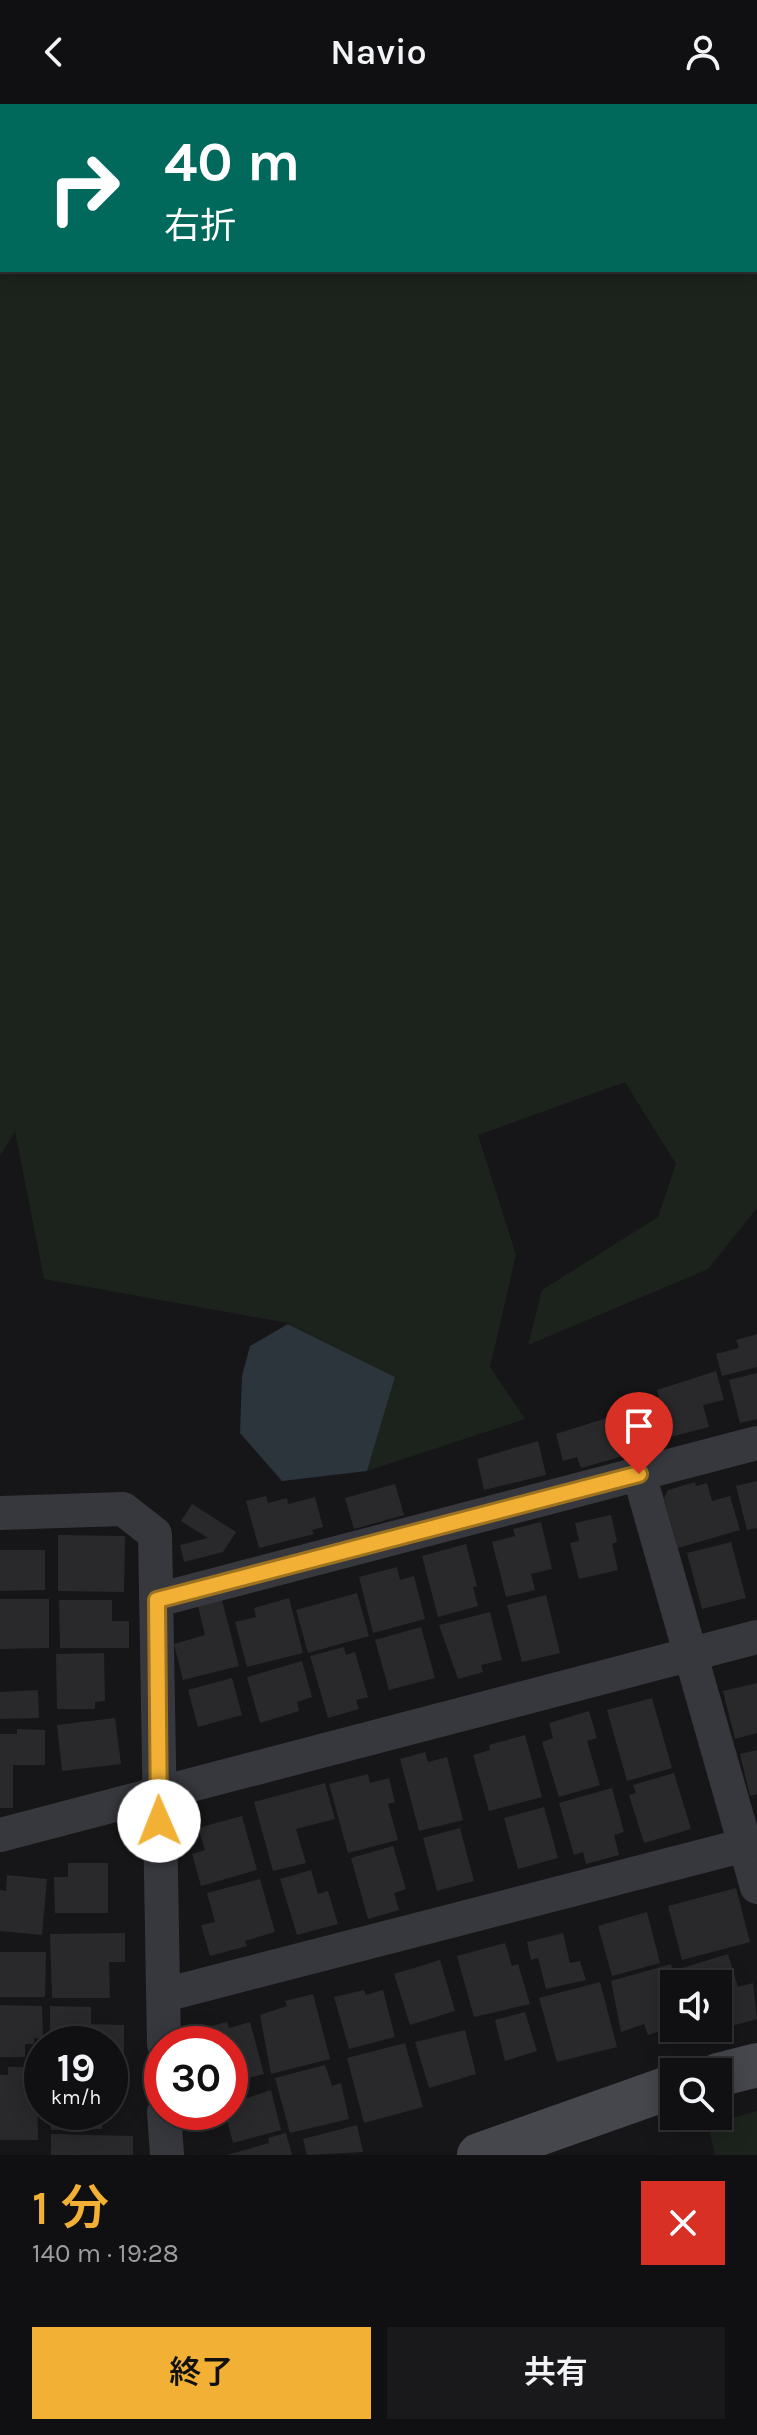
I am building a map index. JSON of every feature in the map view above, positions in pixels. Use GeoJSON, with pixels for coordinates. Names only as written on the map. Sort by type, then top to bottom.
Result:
{"type":"FeatureCollection","features":[{"type":"Feature","properties":{"kind":"street"},"geometry":{"type":"LineString","coordinates":[[157,1600],[757,1443]]}},
{"type":"Feature","properties":{"kind":"street"},"geometry":{"type":"LineString","coordinates":[[639,1474],[688,1656],[751,1844],[757,1887]]}},
{"type":"Feature","properties":{"kind":"street"},"geometry":{"type":"LineString","coordinates":[[0,1513],[33,1509],[123,1509],[155,1534],[164,2026]]}},
{"type":"Feature","properties":{"kind":"street"},"geometry":{"type":"LineString","coordinates":[[0,1835],[757,1637]]}},
{"type":"Feature","properties":{"kind":"street"},"geometry":{"type":"LineString","coordinates":[[164,1995],[751,1844]]}},
{"type":"Feature","properties":{"kind":"street"},"geometry":{"type":"LineString","coordinates":[[732,2071],[757,2065]]}},
{"type":"Feature","properties":{"kind":"street"},"geometry":{"type":"LineString","coordinates":[[479,2155],[660,2091]]}},
{"type":"Feature","properties":{"kind":"street"},"geometry":{"type":"LineString","coordinates":[[165,2130],[167,2155]]}},
{"type":"Feature","properties":{"kind":"shaded area"},"geometry":{"type":"Polygon","coordinates":[[[0,272],[757,272],[757,1208],[708,1269],[528,1345],[542,1290],[658,1217],[676,1164],[625,1082],[478,1135],[516,1255],[490,1367],[525,1419],[367,1471],[395,1377],[288,1323],[44,1279],[15,1131],[0,1156],[0,272]]]}},
{"type":"Feature","properties":{"kind":"shaded area"},"geometry":{"type":"Polygon","coordinates":[[[288,1324],[395,1377],[367,1471],[282,1481],[240,1433],[242,1376],[250,1346],[288,1324]]]}},
{"type":"Feature","properties":{"kind":"shaded area"},"geometry":{"type":"Polygon","coordinates":[[[757,2111],[757,2155],[715,2155],[709,2130],[732,2130],[732,2118],[757,2111]]]}},
{"type":"Feature","properties":{"kind":"building"},"geometry":{"type":"Polygon","coordinates":[[[757,1334],[757,1367],[722,1376],[716,1354],[739,1348],[736,1340],[757,1334]]]}},
{"type":"Feature","properties":{"kind":"building"},"geometry":{"type":"Polygon","coordinates":[[[716,1371],[724,1400],[703,1405],[709,1427],[670,1437],[657,1390],[716,1371]]]}},
{"type":"Feature","properties":{"kind":"building"},"geometry":{"type":"Polygon","coordinates":[[[757,1373],[757,1419],[740,1423],[729,1380],[757,1373]]]}},
{"type":"Feature","properties":{"kind":"building"},"geometry":{"type":"Polygon","coordinates":[[[654,1403],[666,1444],[581,1468],[577,1457],[563,1461],[556,1434],[654,1403]]]}},
{"type":"Feature","properties":{"kind":"building"},"geometry":{"type":"Polygon","coordinates":[[[538,1441],[546,1475],[484,1490],[477,1459],[538,1441]]]}},
{"type":"Feature","properties":{"kind":"building"},"geometry":{"type":"Polygon","coordinates":[[[757,1481],[757,1528],[747,1530],[736,1486],[757,1481]]]}},
{"type":"Feature","properties":{"kind":"building"},"geometry":{"type":"Polygon","coordinates":[[[695,1482],[696,1486],[707,1483],[712,1501],[730,1496],[740,1530],[678,1548],[664,1498],[668,1490],[695,1482]]]}},
{"type":"Feature","properties":{"kind":"building"},"geometry":{"type":"Polygon","coordinates":[[[395,1484],[404,1515],[354,1529],[345,1498],[395,1484]]]}},
{"type":"Feature","properties":{"kind":"building"},"geometry":{"type":"Polygon","coordinates":[[[266,1496],[268,1503],[287,1498],[288,1504],[315,1497],[323,1527],[312,1530],[314,1534],[259,1548],[246,1501],[266,1496]]]}},
{"type":"Feature","properties":{"kind":"building"},"geometry":{"type":"Polygon","coordinates":[[[192,1504],[236,1532],[223,1552],[184,1562],[180,1545],[208,1538],[181,1521],[192,1504]]]}},
{"type":"Feature","properties":{"kind":"building"},"geometry":{"type":"Polygon","coordinates":[[[611,1515],[617,1542],[612,1544],[618,1570],[579,1579],[570,1543],[579,1541],[575,1523],[611,1515]]]}},
{"type":"Feature","properties":{"kind":"building"},"geometry":{"type":"Polygon","coordinates":[[[541,1522],[552,1569],[531,1574],[535,1590],[506,1597],[492,1542],[515,1536],[513,1529],[541,1522]]]}},
{"type":"Feature","properties":{"kind":"building"},"geometry":{"type":"Polygon","coordinates":[[[58,1535],[125,1536],[124,1592],[58,1591],[58,1535]]]}},
{"type":"Feature","properties":{"kind":"building"},"geometry":{"type":"Polygon","coordinates":[[[731,1542],[746,1598],[702,1609],[687,1553],[731,1542]]]}},
{"type":"Feature","properties":{"kind":"building"},"geometry":{"type":"Polygon","coordinates":[[[466,1544],[477,1586],[473,1587],[478,1606],[438,1617],[422,1556],[466,1544]]]}},
{"type":"Feature","properties":{"kind":"building"},"geometry":{"type":"Polygon","coordinates":[[[0,1550],[45,1550],[45,1590],[0,1591],[0,1550]]]}},
{"type":"Feature","properties":{"kind":"building"},"geometry":{"type":"Polygon","coordinates":[[[397,1567],[400,1580],[414,1576],[425,1619],[373,1633],[359,1577],[397,1567]]]}},
{"type":"Feature","properties":{"kind":"building"},"geometry":{"type":"Polygon","coordinates":[[[357,1593],[369,1636],[308,1653],[296,1610],[357,1593]]]}},
{"type":"Feature","properties":{"kind":"building"},"geometry":{"type":"Polygon","coordinates":[[[546,1595],[560,1653],[522,1662],[507,1605],[546,1595]]]}},
{"type":"Feature","properties":{"kind":"building"},"geometry":{"type":"Polygon","coordinates":[[[289,1598],[303,1653],[247,1667],[235,1622],[256,1617],[254,1608],[289,1598]]]}},
{"type":"Feature","properties":{"kind":"building"},"geometry":{"type":"Polygon","coordinates":[[[0,1599],[49,1599],[49,1648],[0,1649],[0,1599]]]}},
{"type":"Feature","properties":{"kind":"building"},"geometry":{"type":"Polygon","coordinates":[[[59,1600],[112,1600],[112,1621],[129,1621],[129,1648],[60,1648],[59,1600]]]}},
{"type":"Feature","properties":{"kind":"building"},"geometry":{"type":"Polygon","coordinates":[[[222,1600],[239,1666],[183,1680],[174,1644],[205,1635],[198,1606],[222,1600]]]}},
{"type":"Feature","properties":{"kind":"building"},"geometry":{"type":"Polygon","coordinates":[[[490,1612],[502,1660],[481,1665],[483,1672],[458,1679],[439,1625],[490,1612]]]}},
{"type":"Feature","properties":{"kind":"building"},"geometry":{"type":"Polygon","coordinates":[[[421,1627],[435,1678],[389,1690],[375,1640],[421,1627]]]}},
{"type":"Feature","properties":{"kind":"building"},"geometry":{"type":"Polygon","coordinates":[[[344,1647],[346,1655],[355,1652],[368,1697],[356,1700],[359,1709],[328,1718],[310,1656],[344,1647]]]}},
{"type":"Feature","properties":{"kind":"building"},"geometry":{"type":"Polygon","coordinates":[[[104,1653],[105,1701],[95,1702],[95,1709],[57,1709],[56,1654],[104,1653]]]}},
{"type":"Feature","properties":{"kind":"building"},"geometry":{"type":"Polygon","coordinates":[[[302,1661],[312,1697],[297,1702],[299,1711],[260,1723],[247,1677],[302,1661]]]}},
{"type":"Feature","properties":{"kind":"building"},"geometry":{"type":"Polygon","coordinates":[[[232,1678],[242,1715],[198,1727],[188,1690],[232,1678]]]}},
{"type":"Feature","properties":{"kind":"building"},"geometry":{"type":"Polygon","coordinates":[[[757,1683],[757,1733],[735,1739],[723,1691],[757,1683]]]}},
{"type":"Feature","properties":{"kind":"building"},"geometry":{"type":"Polygon","coordinates":[[[38,1690],[39,1718],[0,1719],[0,1692],[38,1690]]]}},
{"type":"Feature","properties":{"kind":"building"},"geometry":{"type":"Polygon","coordinates":[[[652,1698],[672,1768],[627,1781],[607,1710],[652,1698]]]}},
{"type":"Feature","properties":{"kind":"building"},"geometry":{"type":"Polygon","coordinates":[[[589,1711],[597,1738],[587,1741],[600,1785],[559,1797],[542,1742],[553,1738],[549,1723],[589,1711]]]}},
{"type":"Feature","properties":{"kind":"building"},"geometry":{"type":"Polygon","coordinates":[[[115,1718],[121,1764],[62,1771],[57,1725],[115,1718]]]}},
{"type":"Feature","properties":{"kind":"building"},"geometry":{"type":"Polygon","coordinates":[[[17,1729],[45,1730],[45,1765],[13,1765],[13,1808],[0,1808],[0,1734],[17,1734],[17,1729]]]}},
{"type":"Feature","properties":{"kind":"building"},"geometry":{"type":"Polygon","coordinates":[[[525,1735],[542,1797],[489,1811],[473,1755],[490,1750],[489,1745],[525,1735]]]}},
{"type":"Feature","properties":{"kind":"building"},"geometry":{"type":"Polygon","coordinates":[[[757,1750],[757,1794],[750,1796],[740,1754],[757,1750]]]}},
{"type":"Feature","properties":{"kind":"building"},"geometry":{"type":"Polygon","coordinates":[[[425,1752],[428,1762],[447,1757],[463,1820],[419,1831],[400,1759],[425,1752]]]}},
{"type":"Feature","properties":{"kind":"building"},"geometry":{"type":"Polygon","coordinates":[[[674,1773],[691,1829],[644,1843],[629,1795],[636,1793],[633,1785],[674,1773]]]}},
{"type":"Feature","properties":{"kind":"building"},"geometry":{"type":"Polygon","coordinates":[[[368,1774],[370,1783],[389,1778],[395,1802],[388,1804],[398,1840],[348,1853],[329,1784],[368,1774]]]}},
{"type":"Feature","properties":{"kind":"building"},"geometry":{"type":"Polygon","coordinates":[[[325,1783],[335,1819],[296,1829],[306,1863],[273,1871],[254,1802],[325,1783]]]}},
{"type":"Feature","properties":{"kind":"building"},"geometry":{"type":"Polygon","coordinates":[[[612,1788],[624,1832],[614,1835],[619,1855],[586,1864],[583,1852],[574,1855],[559,1803],[612,1788]]]}},
{"type":"Feature","properties":{"kind":"building"},"geometry":{"type":"Polygon","coordinates":[[[544,1807],[558,1858],[518,1869],[504,1818],[544,1807]]]}},
{"type":"Feature","properties":{"kind":"building"},"geometry":{"type":"Polygon","coordinates":[[[242,1816],[257,1870],[201,1886],[192,1854],[205,1850],[198,1828],[242,1816]]]}},
{"type":"Feature","properties":{"kind":"building"},"geometry":{"type":"Polygon","coordinates":[[[460,1828],[474,1881],[437,1891],[423,1838],[460,1828]]]}},
{"type":"Feature","properties":{"kind":"building"},"geometry":{"type":"Polygon","coordinates":[[[393,1846],[406,1889],[394,1893],[399,1910],[368,1919],[351,1858],[393,1846]]]}},
{"type":"Feature","properties":{"kind":"building"},"geometry":{"type":"Polygon","coordinates":[[[68,1863],[108,1863],[108,1913],[55,1913],[54,1877],[68,1877],[68,1863]]]}},
{"type":"Feature","properties":{"kind":"building"},"geometry":{"type":"Polygon","coordinates":[[[311,1870],[318,1894],[328,1891],[338,1924],[297,1935],[280,1879],[311,1870]]]}},
{"type":"Feature","properties":{"kind":"building"},"geometry":{"type":"Polygon","coordinates":[[[7,1875],[47,1879],[42,1935],[0,1931],[0,1890],[6,1891],[7,1875]]]}},
{"type":"Feature","properties":{"kind":"building"},"geometry":{"type":"Polygon","coordinates":[[[260,1879],[275,1932],[245,1941],[247,1946],[210,1956],[201,1925],[215,1922],[207,1893],[260,1879]]]}},
{"type":"Feature","properties":{"kind":"building"},"geometry":{"type":"Polygon","coordinates":[[[736,1888],[750,1942],[682,1960],[668,1906],[736,1888]]]}},
{"type":"Feature","properties":{"kind":"building"},"geometry":{"type":"Polygon","coordinates":[[[647,1912],[660,1963],[612,1976],[598,1926],[647,1912]]]}},
{"type":"Feature","properties":{"kind":"building"},"geometry":{"type":"Polygon","coordinates":[[[125,1933],[125,1962],[109,1962],[110,1998],[52,1998],[50,1934],[125,1933]]]}},
{"type":"Feature","properties":{"kind":"building"},"geometry":{"type":"Polygon","coordinates":[[[563,1933],[570,1963],[580,1961],[586,1980],[546,1989],[538,1958],[531,1960],[527,1942],[563,1933]]]}},
{"type":"Feature","properties":{"kind":"building"},"geometry":{"type":"Polygon","coordinates":[[[505,1943],[512,1966],[518,1964],[530,2004],[474,2017],[457,1956],[505,1943]]]}},
{"type":"Feature","properties":{"kind":"building"},"geometry":{"type":"Polygon","coordinates":[[[0,1952],[46,1952],[45,1997],[0,1997],[0,1952]]]}},
{"type":"Feature","properties":{"kind":"building"},"geometry":{"type":"Polygon","coordinates":[[[728,1954],[738,1987],[753,1983],[757,2019],[732,2026],[732,1970],[682,1968],[728,1954]]]}},
{"type":"Feature","properties":{"kind":"building"},"geometry":{"type":"Polygon","coordinates":[[[440,1960],[455,2011],[410,2025],[394,1974],[440,1960]]]}},
{"type":"Feature","properties":{"kind":"building"},"geometry":{"type":"Polygon","coordinates":[[[671,1964],[673,1970],[660,1970],[660,2031],[648,2035],[644,2024],[621,2032],[611,1981],[671,1964]]]}},
{"type":"Feature","properties":{"kind":"building"},"geometry":{"type":"Polygon","coordinates":[[[600,1982],[617,2047],[557,2062],[539,1998],[600,1982]]]}},
{"type":"Feature","properties":{"kind":"building"},"geometry":{"type":"Polygon","coordinates":[[[364,1990],[366,1995],[383,1990],[395,2037],[349,2049],[334,1997],[364,1990]]]}},
{"type":"Feature","properties":{"kind":"building"},"geometry":{"type":"Polygon","coordinates":[[[313,1994],[330,2059],[271,2074],[260,2015],[287,2006],[285,2001],[313,1994]]]}},
{"type":"Feature","properties":{"kind":"building"},"geometry":{"type":"Polygon","coordinates":[[[0,2005],[42,2006],[43,2026],[24,2026],[24,2057],[0,2057],[0,2005]]]}},
{"type":"Feature","properties":{"kind":"building"},"geometry":{"type":"Polygon","coordinates":[[[50,2006],[91,2007],[91,2024],[124,2025],[124,2026],[50,2026],[50,2006]]]}},
{"type":"Feature","properties":{"kind":"building"},"geometry":{"type":"Polygon","coordinates":[[[525,2012],[537,2051],[505,2061],[495,2020],[525,2012]]]}},
{"type":"Feature","properties":{"kind":"building"},"geometry":{"type":"Polygon","coordinates":[[[250,2022],[264,2074],[248,2078],[248,2026],[236,2026],[250,2022]]]}},
{"type":"Feature","properties":{"kind":"building"},"geometry":{"type":"Polygon","coordinates":[[[465,2030],[476,2074],[429,2088],[415,2042],[465,2030]]]}},
{"type":"Feature","properties":{"kind":"building"},"geometry":{"type":"Polygon","coordinates":[[[405,2043],[423,2107],[364,2123],[347,2058],[405,2043]]]}},
{"type":"Feature","properties":{"kind":"building"},"geometry":{"type":"Polygon","coordinates":[[[325,2065],[332,2086],[341,2083],[349,2119],[290,2133],[275,2078],[325,2065]]]}},
{"type":"Feature","properties":{"kind":"building"},"geometry":{"type":"Polygon","coordinates":[[[8,2067],[24,2067],[24,2130],[38,2130],[38,2140],[0,2140],[0,2075],[8,2075],[8,2067]]]}},
{"type":"Feature","properties":{"kind":"building"},"geometry":{"type":"Polygon","coordinates":[[[271,2090],[281,2130],[233,2143],[230,2130],[248,2130],[248,2098],[271,2090]]]}},
{"type":"Feature","properties":{"kind":"building"},"geometry":{"type":"Polygon","coordinates":[[[357,2125],[363,2152],[307,2155],[303,2139],[357,2125]]]}},
{"type":"Feature","properties":{"kind":"building"},"geometry":{"type":"Polygon","coordinates":[[[286,2133],[292,2155],[227,2155],[269,2143],[268,2138],[286,2133]]]}},
{"type":"Feature","properties":{"kind":"building"},"geometry":{"type":"Polygon","coordinates":[[[51,2134],[133,2136],[133,2155],[51,2155],[51,2134]]]}},
{"type":"Feature","properties":{"kind":"route"},"geometry":{"type":"LineString","coordinates":[[159,1821],[157,1600],[639,1474]]}}]}
